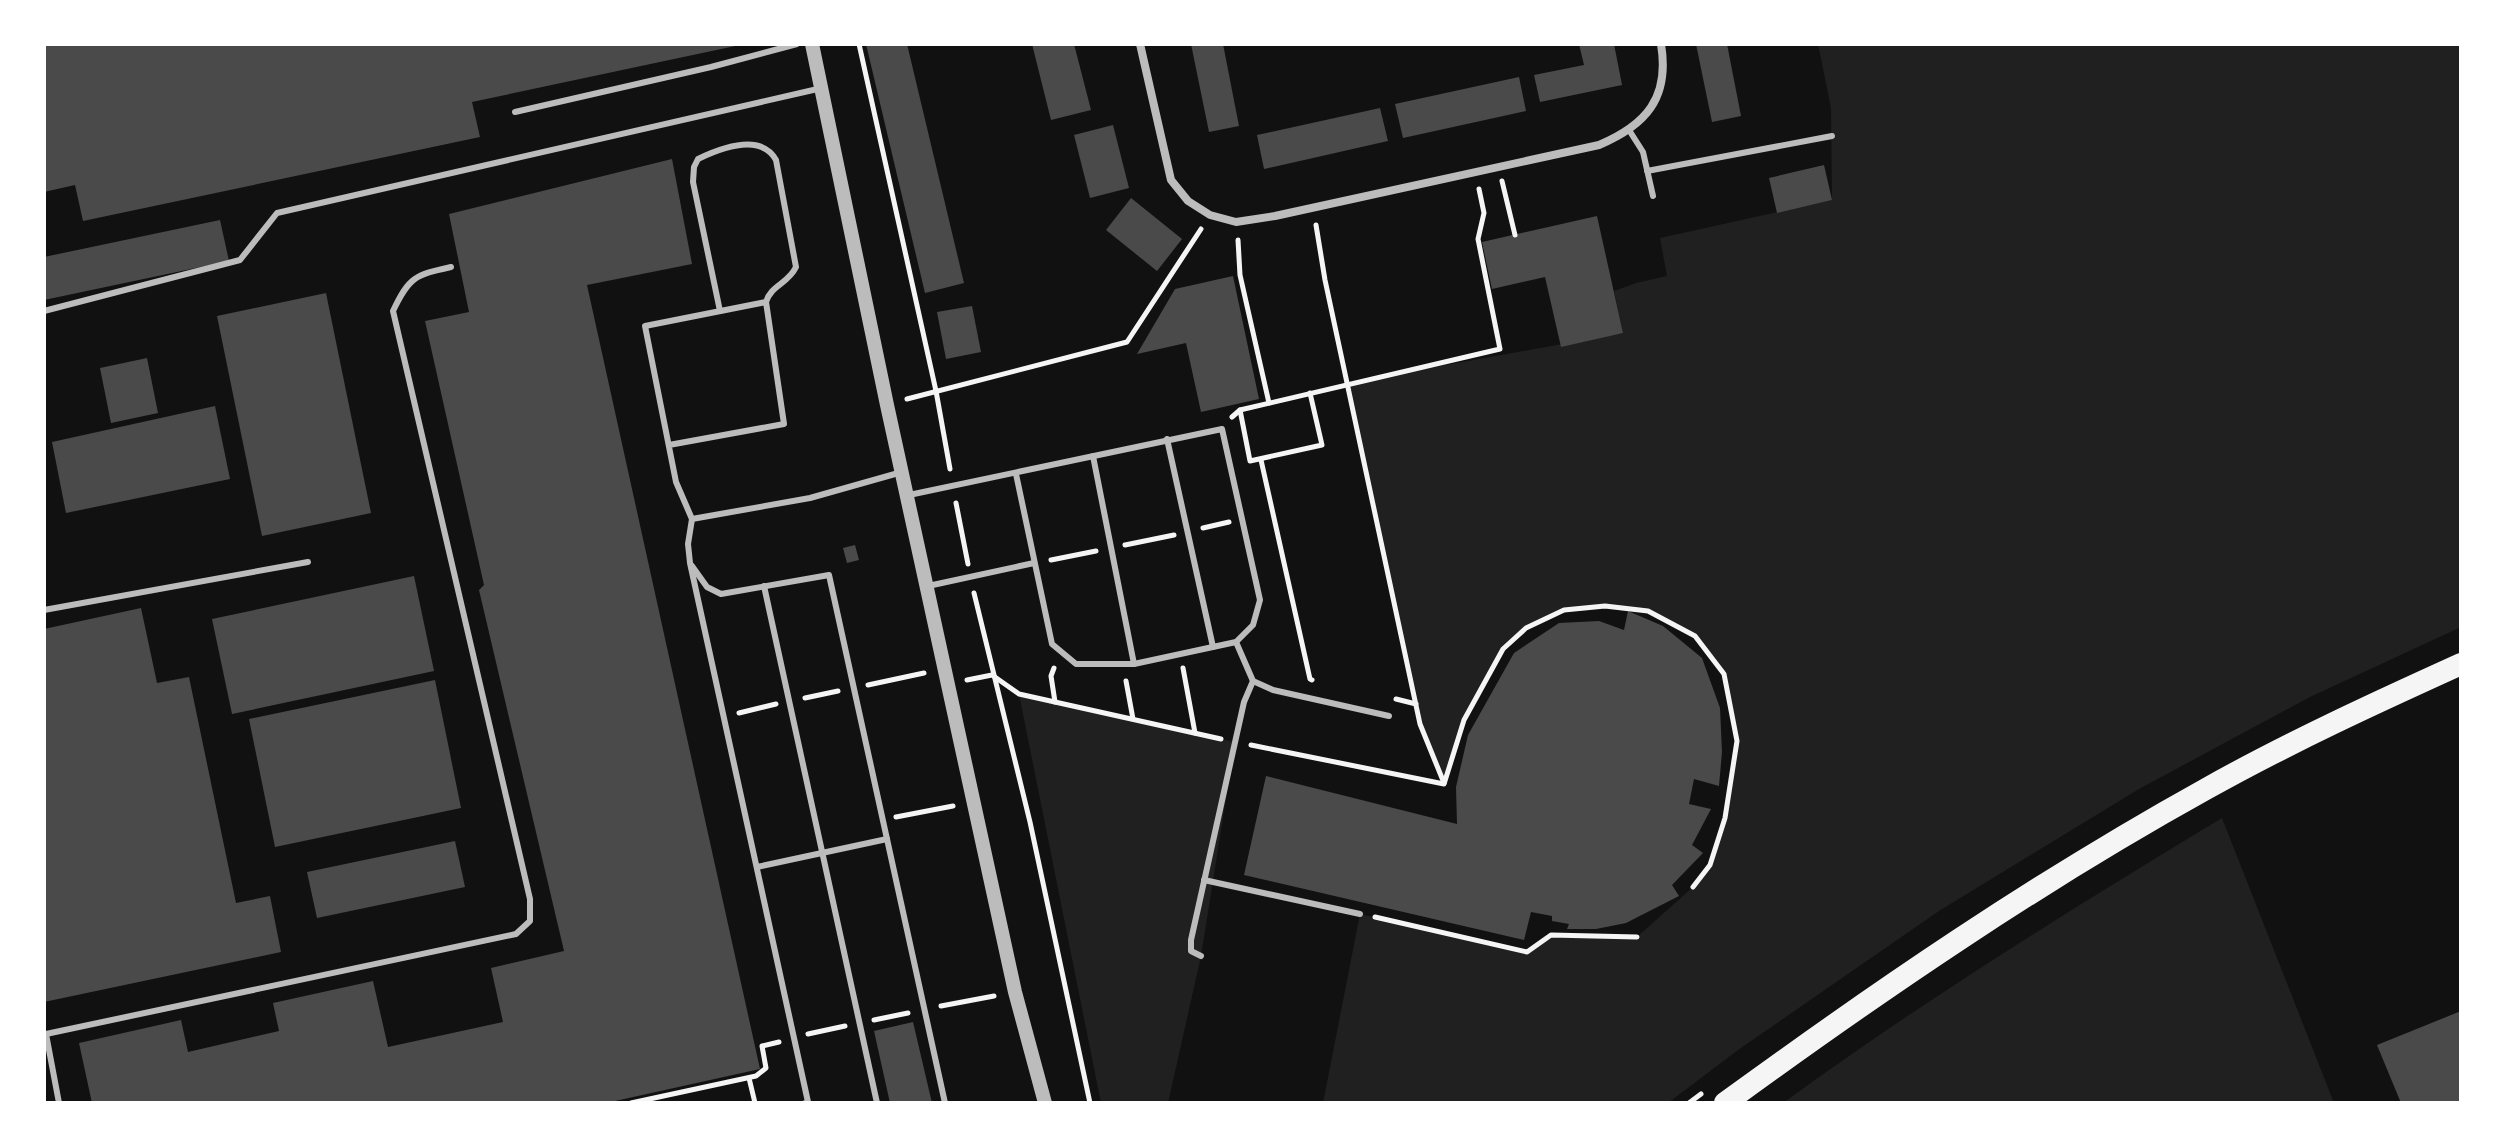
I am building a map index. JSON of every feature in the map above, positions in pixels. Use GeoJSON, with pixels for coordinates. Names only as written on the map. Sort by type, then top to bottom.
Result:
{"type":"FeatureCollection","features":[{"type":"Feature","properties":{"kind":"highway"},"geometry":{"type":"LineString","coordinates":[[1725,1103],[1927,961],[2206,788],[2365,708],[2461,664]]}},
{"type":"Feature","properties":{"kind":"street"},"geometry":{"type":"LineString","coordinates":[[812,44],[1015,992],[1045,1103]]}},
{"type":"Feature","properties":{"kind":"street"},"geometry":{"type":"LineString","coordinates":[[1140,44],[1171,180],[1188,201],[1210,215],[1236,222],[1599,145],[1641,122],[1655,103],[1662,82],[1664,58],[1661,44]]}},
{"type":"Feature","properties":{"kind":"lane"},"geometry":{"type":"LineString","coordinates":[[515,112],[797,44]]}},
{"type":"Feature","properties":{"kind":"lane"},"geometry":{"type":"LineString","coordinates":[[44,311],[240,260],[277,213],[822,88]]}},
{"type":"Feature","properties":{"kind":"lane"},"geometry":{"type":"LineString","coordinates":[[1629,130],[1643,152],[1653,196]]}},
{"type":"Feature","properties":{"kind":"lane"},"geometry":{"type":"LineString","coordinates":[[1647,171],[1832,136]]}},
{"type":"Feature","properties":{"kind":"lane"},"geometry":{"type":"LineString","coordinates":[[669,445],[784,424],[766,302],[775,288],[791,278],[796,267],[776,160],[764,147],[731,147],[698,159],[694,167],[693,182],[720,311]]}},
{"type":"Feature","properties":{"kind":"lane"},"geometry":{"type":"LineString","coordinates":[[59,1103],[46,1034],[516,934],[530,921],[530,899],[393,311],[404,287],[423,273],[451,267]]}},
{"type":"Feature","properties":{"kind":"lane"},"geometry":{"type":"LineString","coordinates":[[766,302],[645,326],[676,482],[692,519],[688,544],[690,563],[807,1103]]}},
{"type":"Feature","properties":{"kind":"lane"},"geometry":{"type":"LineString","coordinates":[[907,495],[1222,429],[1260,600],[1253,625],[1236,642],[1134,664],[1076,664],[1052,644],[1016,474]]}},
{"type":"Feature","properties":{"kind":"lane"},"geometry":{"type":"LineString","coordinates":[[1167,439],[1213,647]]}},
{"type":"Feature","properties":{"kind":"lane"},"geometry":{"type":"LineString","coordinates":[[1093,456],[1134,664]]}},
{"type":"Feature","properties":{"kind":"lane"},"geometry":{"type":"LineString","coordinates":[[692,519],[810,498],[902,472]]}},
{"type":"Feature","properties":{"kind":"lane"},"geometry":{"type":"LineString","coordinates":[[44,610],[308,562]]}},
{"type":"Feature","properties":{"kind":"lane"},"geometry":{"type":"LineString","coordinates":[[690,563],[707,587],[721,594],[829,575],[945,1103]]}},
{"type":"Feature","properties":{"kind":"lane"},"geometry":{"type":"LineString","coordinates":[[927,586],[1034,563]]}},
{"type":"Feature","properties":{"kind":"lane"},"geometry":{"type":"LineString","coordinates":[[764,586],[877,1103]]}},
{"type":"Feature","properties":{"kind":"lane"},"geometry":{"type":"LineString","coordinates":[[1236,642],[1253,681],[1273,690],[1389,716]]}},
{"type":"Feature","properties":{"kind":"lane"},"geometry":{"type":"LineString","coordinates":[[1201,956],[1191,951],[1191,940],[1244,702],[1253,681]]}},
{"type":"Feature","properties":{"kind":"lane"},"geometry":{"type":"LineString","coordinates":[[757,867],[887,839]]}},
{"type":"Feature","properties":{"kind":"lane"},"geometry":{"type":"LineString","coordinates":[[1204,880],[1360,914]]}},
{"type":"Feature","properties":{"kind":"path"},"geometry":{"type":"LineString","coordinates":[[859,44],[936,391],[953,486]]}},
{"type":"Feature","properties":{"kind":"path"},"geometry":{"type":"LineString","coordinates":[[1499,167],[1515,235]]}},
{"type":"Feature","properties":{"kind":"path"},"geometry":{"type":"LineString","coordinates":[[1222,429],[1240,410],[1500,349],[1478,239],[1484,213],[1475,172]]}},
{"type":"Feature","properties":{"kind":"path"},"geometry":{"type":"LineString","coordinates":[[1313,208],[1420,724],[1444,784]]}},
{"type":"Feature","properties":{"kind":"path"},"geometry":{"type":"LineString","coordinates":[[887,405],[1127,342],[1210,215]]}},
{"type":"Feature","properties":{"kind":"path"},"geometry":{"type":"LineString","coordinates":[[1236,222],[1240,275],[1269,403]]}},
{"type":"Feature","properties":{"kind":"path"},"geometry":{"type":"LineString","coordinates":[[1240,410],[1250,461],[1261,460],[1322,445],[1310,393]]}},
{"type":"Feature","properties":{"kind":"path"},"geometry":{"type":"LineString","coordinates":[[1261,460],[1310,679],[1325,683]]}},
{"type":"Feature","properties":{"kind":"path"},"geometry":{"type":"LineString","coordinates":[[1034,563],[1272,512]]}},
{"type":"Feature","properties":{"kind":"path"},"geometry":{"type":"LineString","coordinates":[[1444,784],[1464,720],[1503,649],[1526,628],[1564,610],[1605,606],[1648,611],[1695,636],[1724,674],[1737,741],[1725,818],[1710,865],[1693,887]]}},
{"type":"Feature","properties":{"kind":"path"},"geometry":{"type":"LineString","coordinates":[[1055,702],[1051,676],[1062,652]]}},
{"type":"Feature","properties":{"kind":"path"},"geometry":{"type":"LineString","coordinates":[[1180,653],[1195,733]]}},
{"type":"Feature","properties":{"kind":"path"},"geometry":{"type":"LineString","coordinates":[[1123,664],[1133,719]]}},
{"type":"Feature","properties":{"kind":"path"},"geometry":{"type":"LineString","coordinates":[[723,716],[945,669]]}},
{"type":"Feature","properties":{"kind":"path"},"geometry":{"type":"LineString","coordinates":[[1090,1103],[1030,822],[992,675],[1019,694],[1444,784]]}},
{"type":"Feature","properties":{"kind":"path"},"geometry":{"type":"LineString","coordinates":[[1385,697],[1416,704]]}},
{"type":"Feature","properties":{"kind":"path"},"geometry":{"type":"LineString","coordinates":[[1360,914],[1527,952],[1551,935],[1637,937]]}},
{"type":"Feature","properties":{"kind":"path"},"geometry":{"type":"LineString","coordinates":[[631,1103],[749,1078],[766,1068],[762,1046],[1015,992]]}},
{"type":"Feature","properties":{"kind":"path"},"geometry":{"type":"LineString","coordinates":[[749,1078],[755,1103]]}},
{"type":"Feature","properties":{"kind":"shaded area"},"geometry":{"type":"Polygon","coordinates":[[[1818,44],[2461,44],[2461,627],[2310,697],[2139,789],[1939,911],[1738,1050],[1668,1103],[1323,1103],[1360,914],[1527,952],[1551,935],[1637,937],[1693,887],[1710,865],[1725,818],[1737,741],[1724,674],[1695,636],[1648,611],[1605,606],[1564,610],[1526,628],[1503,649],[1464,720],[1444,784],[1420,724],[1347,383],[1623,333],[1614,291],[1667,276],[1660,238],[1832,200],[1831,108],[1818,44]]]}},
{"type":"Feature","properties":{"kind":"shaded area"},"geometry":{"type":"Polygon","coordinates":[[[1019,694],[1235,742],[1201,956],[1168,1103],[1101,1103],[1019,694]]]}},
{"type":"Feature","properties":{"kind":"shaded area"},"geometry":{"type":"Polygon","coordinates":[[[2222,818],[2334,1103],[1783,1103],[2000,956],[2222,818]]]}},
{"type":"Feature","properties":{"kind":"building"},"geometry":{"type":"Polygon","coordinates":[[[44,44],[740,45],[472,102],[480,137],[83,221],[75,185],[44,192],[44,44]]]}},
{"type":"Feature","properties":{"kind":"building"},"geometry":{"type":"Polygon","coordinates":[[[866,44],[907,44],[964,283],[925,293],[866,44]]]}},
{"type":"Feature","properties":{"kind":"building"},"geometry":{"type":"Polygon","coordinates":[[[1032,44],[1074,44],[1091,110],[1051,120],[1032,44]]]}},
{"type":"Feature","properties":{"kind":"building"},"geometry":{"type":"Polygon","coordinates":[[[1191,44],[1223,44],[1239,126],[1209,132],[1191,44]]]}},
{"type":"Feature","properties":{"kind":"building"},"geometry":{"type":"Polygon","coordinates":[[[1579,44],[1614,44],[1622,85],[1540,102],[1534,75],[1584,65],[1579,44]]]}},
{"type":"Feature","properties":{"kind":"building"},"geometry":{"type":"Polygon","coordinates":[[[1696,44],[1727,44],[1741,116],[1712,122],[1696,44]]]}},
{"type":"Feature","properties":{"kind":"building"},"geometry":{"type":"Polygon","coordinates":[[[1519,77],[1526,111],[1403,138],[1395,104],[1519,77]]]}},
{"type":"Feature","properties":{"kind":"building"},"geometry":{"type":"Polygon","coordinates":[[[1380,108],[1388,141],[1264,169],[1257,135],[1380,108]]]}},
{"type":"Feature","properties":{"kind":"building"},"geometry":{"type":"Polygon","coordinates":[[[1113,125],[1129,188],[1090,198],[1074,135],[1113,125]]]}},
{"type":"Feature","properties":{"kind":"building"},"geometry":{"type":"Polygon","coordinates":[[[672,159],[692,264],[587,285],[760,1069],[606,1103],[92,1103],[79,1043],[181,1020],[188,1052],[279,1031],[273,1003],[373,981],[388,1047],[503,1022],[491,968],[564,951],[479,590],[484,585],[425,321],[469,312],[449,214],[672,159]]]}},
{"type":"Feature","properties":{"kind":"building"},"geometry":{"type":"Polygon","coordinates":[[[1824,165],[1832,200],[1777,213],[1769,178],[1824,165]]]}},
{"type":"Feature","properties":{"kind":"building"},"geometry":{"type":"Polygon","coordinates":[[[1131,198],[1182,239],[1157,271],[1106,230],[1131,198]]]}},
{"type":"Feature","properties":{"kind":"building"},"geometry":{"type":"Polygon","coordinates":[[[1597,216],[1623,333],[1561,347],[1545,277],[1492,289],[1482,242],[1597,216]]]}},
{"type":"Feature","properties":{"kind":"building"},"geometry":{"type":"Polygon","coordinates":[[[220,220],[229,261],[44,300],[44,257],[220,220]]]}},
{"type":"Feature","properties":{"kind":"building"},"geometry":{"type":"Polygon","coordinates":[[[1233,276],[1259,399],[1201,412],[1186,343],[1137,354],[1175,289],[1233,276]]]}},
{"type":"Feature","properties":{"kind":"building"},"geometry":{"type":"Polygon","coordinates":[[[326,293],[371,513],[262,536],[217,316],[326,293]]]}},
{"type":"Feature","properties":{"kind":"building"},"geometry":{"type":"Polygon","coordinates":[[[972,306],[981,352],[946,359],[937,312],[972,306]]]}},
{"type":"Feature","properties":{"kind":"building"},"geometry":{"type":"Polygon","coordinates":[[[147,358],[158,413],[111,423],[100,368],[147,358]]]}},
{"type":"Feature","properties":{"kind":"building"},"geometry":{"type":"Polygon","coordinates":[[[215,406],[230,479],[66,513],[52,442],[215,406]]]}},
{"type":"Feature","properties":{"kind":"building"},"geometry":{"type":"Polygon","coordinates":[[[855,545],[859,560],[847,563],[843,548],[855,545]]]}},
{"type":"Feature","properties":{"kind":"building"},"geometry":{"type":"Polygon","coordinates":[[[414,576],[434,671],[232,714],[212,619],[414,576]]]}},
{"type":"Feature","properties":{"kind":"building"},"geometry":{"type":"Polygon","coordinates":[[[141,608],[157,683],[189,677],[236,903],[270,896],[281,952],[44,1002],[44,629],[141,608]]]}},
{"type":"Feature","properties":{"kind":"building"},"geometry":{"type":"Polygon","coordinates":[[[1628,611],[1663,626],[1702,658],[1720,708],[1722,752],[1719,786],[1694,779],[1689,804],[1711,809],[1692,845],[1703,853],[1672,885],[1679,896],[1626,923],[1596,929],[1567,929],[1569,924],[1552,921],[1552,916],[1531,912],[1524,940],[1244,875],[1266,776],[1457,824],[1456,787],[1468,735],[1514,653],[1559,623],[1599,621],[1624,630],[1628,611]]]}},
{"type":"Feature","properties":{"kind":"building"},"geometry":{"type":"Polygon","coordinates":[[[435,680],[461,808],[275,847],[249,719],[435,680]]]}},
{"type":"Feature","properties":{"kind":"building"},"geometry":{"type":"Polygon","coordinates":[[[455,841],[465,887],[317,918],[307,872],[455,841]]]}},
{"type":"Feature","properties":{"kind":"building"},"geometry":{"type":"Polygon","coordinates":[[[2461,1011],[2461,1103],[2401,1103],[2377,1045],[2461,1011]]]}},
{"type":"Feature","properties":{"kind":"building"},"geometry":{"type":"Polygon","coordinates":[[[913,1022],[932,1103],[890,1103],[874,1031],[913,1022]]]}}]}
